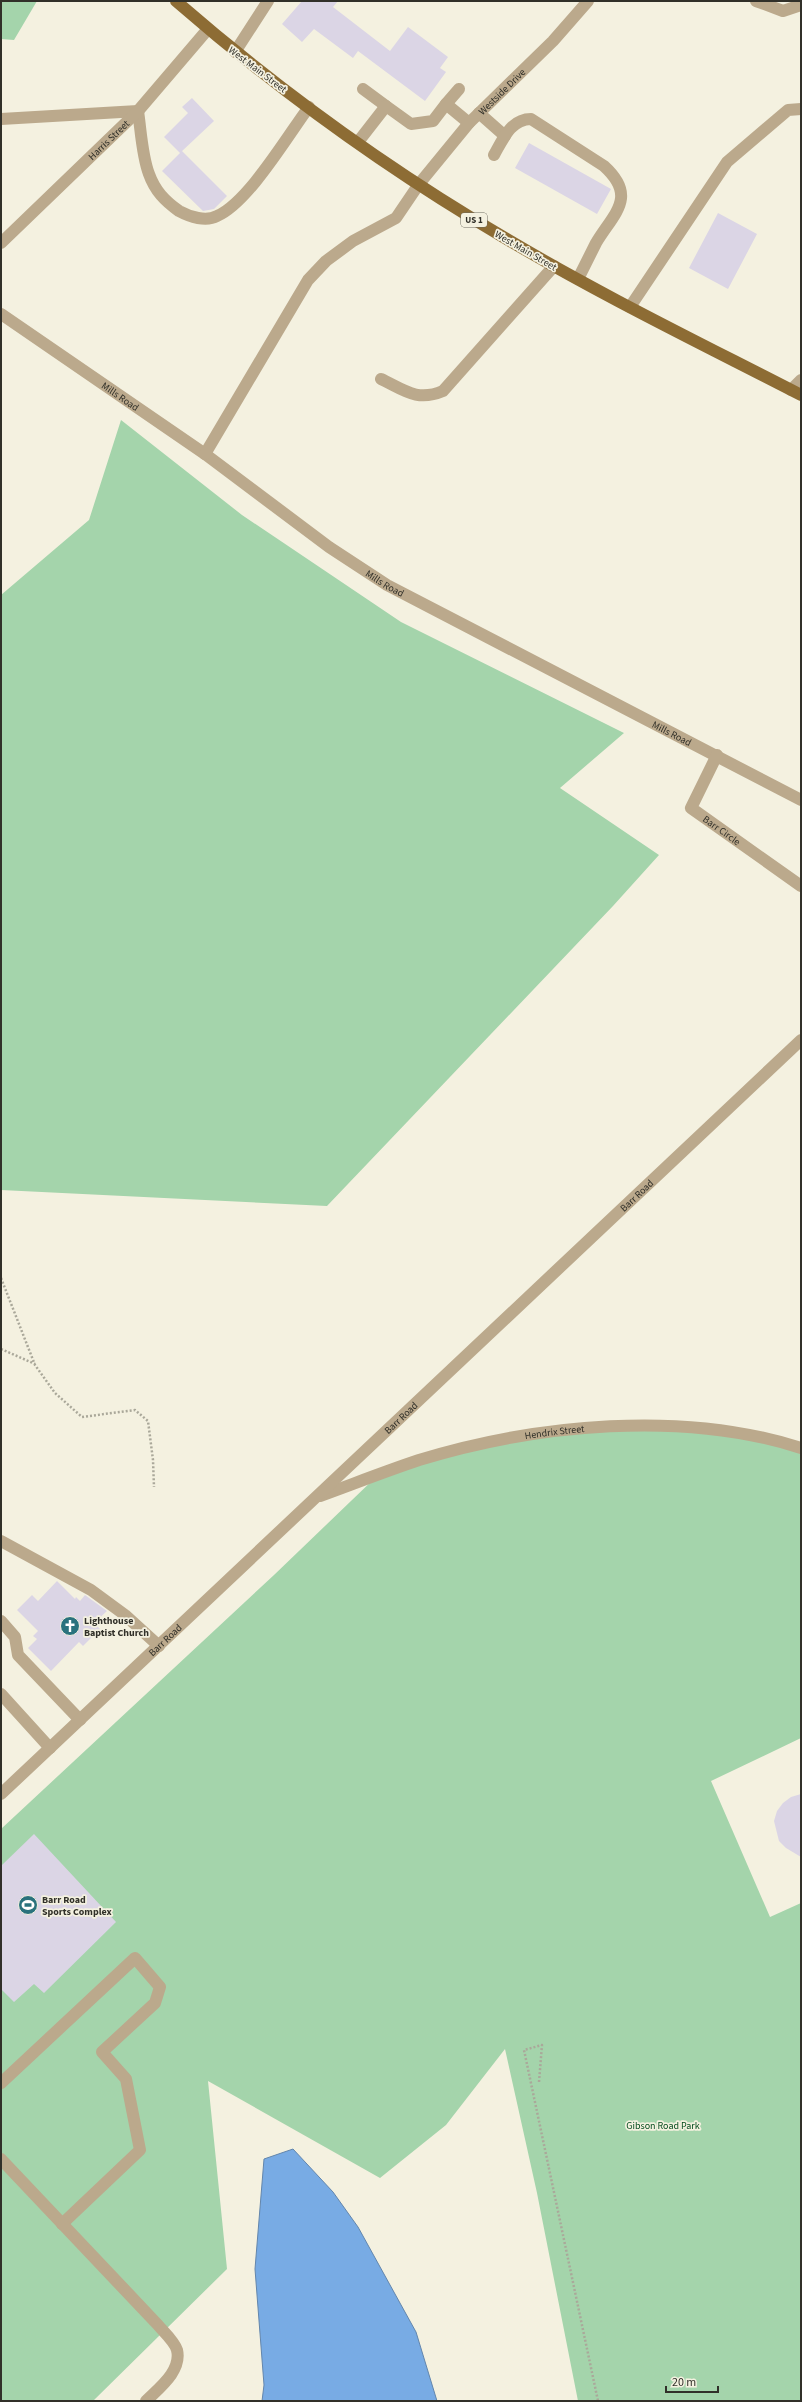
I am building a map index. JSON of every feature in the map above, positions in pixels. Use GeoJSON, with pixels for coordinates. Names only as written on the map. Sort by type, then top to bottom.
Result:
{"type":"FeatureCollection","features":[{"type":"Feature","properties":{"kind":"main road","name":"West Main Street"},"geometry":{"type":"LineString","coordinates":[[176,1],[235,52],[309,107],[458,210],[578,279],[796,392]]}},
{"type":"Feature","properties":{"kind":"street"},"geometry":{"type":"LineString","coordinates":[[235,52],[268,1]]}},
{"type":"Feature","properties":{"kind":"street","name":"Westside Drive"},"geometry":{"type":"LineString","coordinates":[[205,454],[308,280],[326,261],[353,242],[396,218],[419,184],[469,123],[553,41],[588,1]]}},
{"type":"Feature","properties":{"kind":"street"},"geometry":{"type":"LineString","coordinates":[[756,1],[783,11],[801,6]]}},
{"type":"Feature","properties":{"kind":"street","name":"Harris Street"},"geometry":{"type":"LineString","coordinates":[[1,243],[138,111],[208,29]]}},
{"type":"Feature","properties":{"kind":"street"},"geometry":{"type":"LineString","coordinates":[[363,89],[411,124],[433,121],[459,89]]}},
{"type":"Feature","properties":{"kind":"street"},"geometry":{"type":"LineString","coordinates":[[446,104],[469,123]]}},
{"type":"Feature","properties":{"kind":"street"},"geometry":{"type":"LineString","coordinates":[[358,142],[386,106]]}},
{"type":"Feature","properties":{"kind":"street"},"geometry":{"type":"LineString","coordinates":[[1,119],[138,111],[148,173],[158,192],[168,203],[182,213],[200,219],[217,217],[253,186],[309,107]]}},
{"type":"Feature","properties":{"kind":"street"},"geometry":{"type":"LineString","coordinates":[[630,307],[727,162],[788,110],[801,109]]}},
{"type":"Feature","properties":{"kind":"street"},"geometry":{"type":"LineString","coordinates":[[479,113],[505,136]]}},
{"type":"Feature","properties":{"kind":"street"},"geometry":{"type":"LineString","coordinates":[[494,155],[505,136],[515,123],[523,119],[531,119],[604,166],[620,185],[622,196],[619,209],[597,242],[578,279]]}},
{"type":"Feature","properties":{"kind":"street"},"geometry":{"type":"LineString","coordinates":[[381,379],[412,395],[432,396],[443,392],[554,266]]}},
{"type":"Feature","properties":{"kind":"street","name":"Mills Road"},"geometry":{"type":"LineString","coordinates":[[1,314],[205,454],[329,546],[387,584],[801,800]]}},
{"type":"Feature","properties":{"kind":"street"},"geometry":{"type":"LineString","coordinates":[[796,392],[801,380]]}},
{"type":"Feature","properties":{"kind":"street","name":"Barr Circle"},"geometry":{"type":"LineString","coordinates":[[717,756],[691,808],[801,886]]}},
{"type":"Feature","properties":{"kind":"street","name":"Barr Road"},"geometry":{"type":"LineString","coordinates":[[1,1794],[801,1040]]}},
{"type":"Feature","properties":{"kind":"street","name":"Hendrix Street"},"geometry":{"type":"LineString","coordinates":[[315,1498],[419,1460],[467,1448],[532,1435],[597,1428],[665,1426],[699,1427],[748,1434],[801,1448]]}},
{"type":"Feature","properties":{"kind":"street"},"geometry":{"type":"LineString","coordinates":[[1,1541],[91,1590],[125,1615],[159,1646]]}},
{"type":"Feature","properties":{"kind":"street"},"geometry":{"type":"LineString","coordinates":[[1,1621],[15,1637],[18,1655],[80,1720]]}},
{"type":"Feature","properties":{"kind":"street"},"geometry":{"type":"LineString","coordinates":[[1,1694],[50,1748]]}},
{"type":"Feature","properties":{"kind":"street"},"geometry":{"type":"LineString","coordinates":[[1,2083],[135,1958],[160,1987],[155,2003],[102,2052],[126,2079],[140,2150],[62,2224]]}},
{"type":"Feature","properties":{"kind":"street"},"geometry":{"type":"LineString","coordinates":[[1,2159],[158,2325],[177,2349],[177,2361],[168,2380],[147,2401]]}},
{"type":"Feature","properties":{"kind":"path"},"geometry":{"type":"LineString","coordinates":[[1,1278],[35,1365],[55,1393],[82,1417],[135,1410],[148,1421],[153,1460],[154,1487]]}},
{"type":"Feature","properties":{"kind":"path"},"geometry":{"type":"LineString","coordinates":[[1,1349],[35,1365]]}},
{"type":"Feature","properties":{"kind":"path"},"geometry":{"type":"LineString","coordinates":[[539,2082],[542,2045],[524,2050],[598,2401]]}},
{"type":"Feature","properties":{"kind":"green space"},"geometry":{"type":"Polygon","coordinates":[[[1,1],[37,1],[14,40],[1,39],[1,1]]]}},
{"type":"Feature","properties":{"kind":"green space"},"geometry":{"type":"Polygon","coordinates":[[[121,420],[242,515],[401,622],[624,733],[560,788],[659,855],[613,906],[327,1206],[1,1190],[1,595],[89,520],[121,420]]]}},
{"type":"Feature","properties":{"kind":"green space","name":"Gibson Road Park"},"geometry":{"type":"Polygon","coordinates":[[[665,1426],[801,1448],[801,1738],[711,1781],[770,1917],[801,1903],[801,2401],[578,2401],[537,2193],[505,2049],[446,2125],[380,2178],[208,2081],[227,2269],[93,2401],[1,2401],[1,1829],[274,1575],[377,1476],[532,1435],[665,1426]]]}},
{"type":"Feature","properties":{"kind":"water"},"geometry":{"type":"Polygon","coordinates":[[[293,2149],[333,2192],[358,2227],[416,2332],[437,2401],[262,2401],[264,2385],[255,2269],[264,2159],[293,2149]]]}},
{"type":"Feature","properties":{"kind":"building"},"geometry":{"type":"Polygon","coordinates":[[[302,1],[338,1],[333,7],[390,51],[408,27],[448,57],[440,68],[446,72],[425,101],[358,51],[353,58],[314,29],[302,42],[282,24],[302,1]]]}},
{"type":"Feature","properties":{"kind":"building"},"geometry":{"type":"Polygon","coordinates":[[[192,98],[214,121],[180,153],[164,137],[188,113],[182,107],[192,98]]]}},
{"type":"Feature","properties":{"kind":"building"},"geometry":{"type":"Polygon","coordinates":[[[529,143],[611,189],[597,214],[515,168],[529,143]]]}},
{"type":"Feature","properties":{"kind":"building"},"geometry":{"type":"Polygon","coordinates":[[[182,151],[227,196],[214,209],[203,211],[162,171],[182,151]]]}},
{"type":"Feature","properties":{"kind":"building"},"geometry":{"type":"Polygon","coordinates":[[[718,213],[757,234],[728,289],[689,268],[718,213]]]}},
{"type":"Feature","properties":{"kind":"building","name":"Lighthouse Baptist Church"},"geometry":{"type":"Polygon","coordinates":[[[57,1581],[75,1599],[76,1597],[80,1601],[85,1595],[107,1611],[94,1623],[100,1629],[83,1646],[79,1642],[51,1671],[28,1648],[37,1639],[33,1636],[38,1631],[17,1610],[32,1595],[38,1601],[57,1581]]]}},
{"type":"Feature","properties":{"kind":"building"},"geometry":{"type":"Polygon","coordinates":[[[801,1794],[801,1857],[786,1848],[779,1841],[774,1821],[777,1811],[783,1803],[791,1797],[801,1794]]]}},
{"type":"Feature","properties":{"kind":"building"},"geometry":{"type":"Polygon","coordinates":[[[34,1834],[116,1922],[44,1993],[34,1984],[14,2002],[1,1989],[1,1866],[34,1834]]]}},
{"type":"Feature","properties":{"kind":"place","name":"Lighthouse Baptist Church"},"geometry":{"type":"Point","coordinates":[70,1626]}},
{"type":"Feature","properties":{"kind":"place","name":"Barr Road Sports Complex"},"geometry":{"type":"Point","coordinates":[28,1905]}}]}
